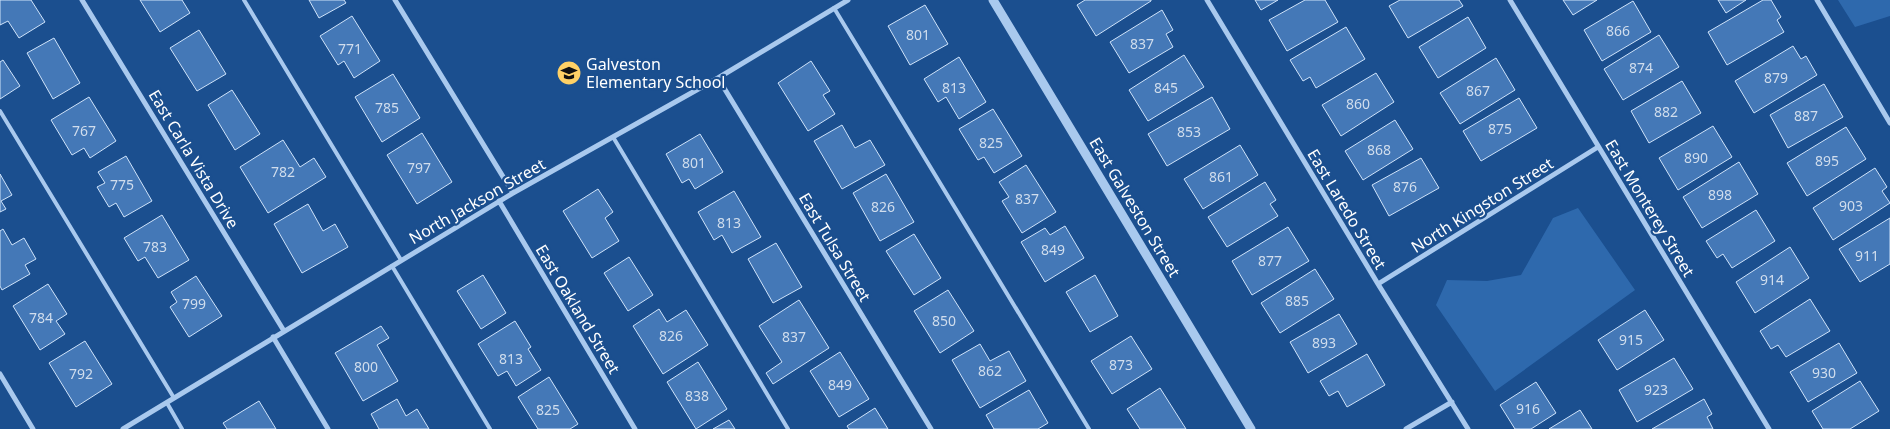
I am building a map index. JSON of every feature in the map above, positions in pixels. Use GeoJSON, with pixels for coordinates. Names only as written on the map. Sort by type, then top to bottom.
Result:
{"type":"FeatureCollection","features":[{"type":"Feature","properties":{"kind":"street","name":"East Carla Vista Drive"},"geometry":{"type":"LineString","coordinates":[[82,0],[284,331]]}},
{"type":"Feature","properties":{"kind":"street"},"geometry":{"type":"LineString","coordinates":[[395,0],[512,193]]}},
{"type":"Feature","properties":{"kind":"street","name":"North Jackson Street"},"geometry":{"type":"LineString","coordinates":[[123,429],[512,193],[718,78],[848,0]]}},
{"type":"Feature","properties":{"kind":"street","name":"East Galveston Street"},"geometry":{"type":"LineString","coordinates":[[994,0],[1251,429]]}},
{"type":"Feature","properties":{"kind":"street","name":"East Laredo Street"},"geometry":{"type":"LineString","coordinates":[[1208,0],[1378,284],[1468,429]]}},
{"type":"Feature","properties":{"kind":"street","name":"East Monterey Street"},"geometry":{"type":"LineString","coordinates":[[1510,0],[1769,429]]}},
{"type":"Feature","properties":{"kind":"street"},"geometry":{"type":"LineString","coordinates":[[1817,0],[1890,123]]}},
{"type":"Feature","properties":{"kind":"street","name":"East Tulsa Street"},"geometry":{"type":"LineString","coordinates":[[718,78],[931,429]]}},
{"type":"Feature","properties":{"kind":"street","name":"North Kingston Street"},"geometry":{"type":"LineString","coordinates":[[1378,284],[1598,147]]}},
{"type":"Feature","properties":{"kind":"street","name":"East Oakland Street"},"geometry":{"type":"LineString","coordinates":[[499,201],[636,429]]}},
{"type":"Feature","properties":{"kind":"street"},"geometry":{"type":"LineString","coordinates":[[273,337],[328,429]]}},
{"type":"Feature","properties":{"kind":"street"},"geometry":{"type":"LineString","coordinates":[[0,374],[33,429]]}},
{"type":"Feature","properties":{"kind":"street"},"geometry":{"type":"LineString","coordinates":[[1406,429],[1452,402]]}},
{"type":"Feature","properties":{"kind":"lane"},"geometry":{"type":"LineString","coordinates":[[244,0],[401,260]]}},
{"type":"Feature","properties":{"kind":"lane"},"geometry":{"type":"LineString","coordinates":[[834,8],[1089,429]]}},
{"type":"Feature","properties":{"kind":"lane"},"geometry":{"type":"LineString","coordinates":[[0,111],[174,398]]}},
{"type":"Feature","properties":{"kind":"lane"},"geometry":{"type":"LineString","coordinates":[[613,137],[788,429]]}},
{"type":"Feature","properties":{"kind":"lane"},"geometry":{"type":"LineString","coordinates":[[392,266],[490,429]]}},
{"type":"Feature","properties":{"kind":"lane"},"geometry":{"type":"LineString","coordinates":[[166,402],[182,429]]}},
{"type":"Feature","properties":{"kind":"shaded area"},"geometry":{"type":"Polygon","coordinates":[[[1838,0],[1890,0],[1890,16],[1855,27],[1838,0]]]}},
{"type":"Feature","properties":{"kind":"shaded area"},"geometry":{"type":"Polygon","coordinates":[[[1578,208],[1635,290],[1495,391],[1436,305],[1447,280],[1487,281],[1521,275],[1553,218],[1578,208]]]}},
{"type":"Feature","properties":{"kind":"building"},"geometry":{"type":"Polygon","coordinates":[[[0,0],[31,0],[45,22],[19,38],[8,21],[0,25],[0,0]]]}},
{"type":"Feature","properties":{"kind":"building"},"geometry":{"type":"Polygon","coordinates":[[[140,0],[182,0],[190,13],[160,32],[140,0]]]}},
{"type":"Feature","properties":{"kind":"building"},"geometry":{"type":"Polygon","coordinates":[[[309,0],[344,0],[346,3],[319,18],[309,0]]]}},
{"type":"Feature","properties":{"kind":"building"},"geometry":{"type":"Polygon","coordinates":[[[1085,0],[1151,1],[1096,36],[1077,5],[1085,0]]]}},
{"type":"Feature","properties":{"kind":"building"},"geometry":{"type":"Polygon","coordinates":[[[1255,0],[1278,0],[1261,10],[1255,0]]]}},
{"type":"Feature","properties":{"kind":"building"},"geometry":{"type":"Polygon","coordinates":[[[1305,0],[1325,0],[1338,22],[1287,51],[1269,20],[1305,0]]]}},
{"type":"Feature","properties":{"kind":"building"},"geometry":{"type":"Polygon","coordinates":[[[1400,0],[1459,0],[1463,6],[1408,38],[1389,6],[1400,0]]]}},
{"type":"Feature","properties":{"kind":"building"},"geometry":{"type":"Polygon","coordinates":[[[1563,0],[1597,0],[1573,15],[1563,0]]]}},
{"type":"Feature","properties":{"kind":"building"},"geometry":{"type":"Polygon","coordinates":[[[1718,0],[1746,0],[1726,13],[1718,0]]]}},
{"type":"Feature","properties":{"kind":"building"},"geometry":{"type":"Polygon","coordinates":[[[1763,0],[1771,0],[1781,17],[1777,20],[1784,32],[1727,65],[1708,32],[1763,0]]]}},
{"type":"Feature","properties":{"kind":"building"},"geometry":{"type":"Polygon","coordinates":[[[1633,1],[1651,32],[1602,61],[1584,30],[1633,1]]]}},
{"type":"Feature","properties":{"kind":"building"},"geometry":{"type":"Polygon","coordinates":[[[925,5],[948,44],[910,65],[888,26],[925,5]]]}},
{"type":"Feature","properties":{"kind":"building"},"geometry":{"type":"Polygon","coordinates":[[[1162,10],[1173,30],[1166,34],[1173,47],[1129,73],[1110,42],[1162,10]]]}},
{"type":"Feature","properties":{"kind":"building"},"geometry":{"type":"Polygon","coordinates":[[[352,16],[380,61],[354,78],[344,61],[338,65],[320,36],[352,16]]]}},
{"type":"Feature","properties":{"kind":"building"},"geometry":{"type":"Polygon","coordinates":[[[1468,17],[1486,48],[1438,78],[1419,47],[1468,17]]]}},
{"type":"Feature","properties":{"kind":"building"},"geometry":{"type":"Polygon","coordinates":[[[1346,27],[1365,59],[1316,88],[1310,77],[1303,81],[1290,60],[1346,27]]]}},
{"type":"Feature","properties":{"kind":"building"},"geometry":{"type":"Polygon","coordinates":[[[199,30],[226,74],[197,91],[170,48],[199,30]]]}},
{"type":"Feature","properties":{"kind":"building"},"geometry":{"type":"Polygon","coordinates":[[[1659,35],[1679,67],[1623,100],[1604,69],[1659,35]]]}},
{"type":"Feature","properties":{"kind":"building"},"geometry":{"type":"Polygon","coordinates":[[[54,38],[80,83],[53,99],[27,53],[54,38]]]}},
{"type":"Feature","properties":{"kind":"building"},"geometry":{"type":"Polygon","coordinates":[[[1793,46],[1801,59],[1806,56],[1817,75],[1754,113],[1735,81],[1793,46]]]}},
{"type":"Feature","properties":{"kind":"building"},"geometry":{"type":"Polygon","coordinates":[[[1184,55],[1204,87],[1148,121],[1129,90],[1184,55]]]}},
{"type":"Feature","properties":{"kind":"building"},"geometry":{"type":"Polygon","coordinates":[[[959,57],[986,102],[959,119],[946,97],[938,102],[924,79],[959,57]]]}},
{"type":"Feature","properties":{"kind":"building"},"geometry":{"type":"Polygon","coordinates":[[[1496,58],[1515,90],[1460,124],[1440,93],[1496,58]]]}},
{"type":"Feature","properties":{"kind":"building"},"geometry":{"type":"Polygon","coordinates":[[[3,60],[20,86],[0,99],[0,62],[3,60]]]}},
{"type":"Feature","properties":{"kind":"building"},"geometry":{"type":"Polygon","coordinates":[[[811,61],[830,91],[823,95],[835,114],[808,131],[778,83],[811,61]]]}},
{"type":"Feature","properties":{"kind":"building"},"geometry":{"type":"Polygon","coordinates":[[[1376,73],[1394,102],[1341,136],[1322,105],[1376,73]]]}},
{"type":"Feature","properties":{"kind":"building"},"geometry":{"type":"Polygon","coordinates":[[[393,74],[420,118],[382,142],[355,97],[393,74]]]}},
{"type":"Feature","properties":{"kind":"building"},"geometry":{"type":"Polygon","coordinates":[[[1682,81],[1701,113],[1649,143],[1631,111],[1682,81]]]}},
{"type":"Feature","properties":{"kind":"building"},"geometry":{"type":"Polygon","coordinates":[[[1824,84],[1843,117],[1788,148],[1770,115],[1824,84]]]}},
{"type":"Feature","properties":{"kind":"building"},"geometry":{"type":"Polygon","coordinates":[[[232,90],[260,134],[235,150],[208,105],[232,90]]]}},
{"type":"Feature","properties":{"kind":"building"},"geometry":{"type":"Polygon","coordinates":[[[89,97],[116,141],[90,158],[84,148],[72,155],[51,120],[89,97]]]}},
{"type":"Feature","properties":{"kind":"building"},"geometry":{"type":"Polygon","coordinates":[[[1212,97],[1230,129],[1167,166],[1148,134],[1212,97]]]}},
{"type":"Feature","properties":{"kind":"building"},"geometry":{"type":"Polygon","coordinates":[[[1519,98],[1537,128],[1481,161],[1463,131],[1519,98]]]}},
{"type":"Feature","properties":{"kind":"building"},"geometry":{"type":"Polygon","coordinates":[[[993,109],[1022,156],[994,173],[984,157],[978,160],[959,129],[993,109]]]}},
{"type":"Feature","properties":{"kind":"building"},"geometry":{"type":"Polygon","coordinates":[[[1395,120],[1413,149],[1363,180],[1345,151],[1395,120]]]}},
{"type":"Feature","properties":{"kind":"building"},"geometry":{"type":"Polygon","coordinates":[[[842,125],[855,148],[870,140],[885,165],[842,189],[814,141],[842,125]]]}},
{"type":"Feature","properties":{"kind":"building"},"geometry":{"type":"Polygon","coordinates":[[[1713,126],[1732,157],[1678,190],[1659,158],[1713,126]]]}},
{"type":"Feature","properties":{"kind":"building"},"geometry":{"type":"Polygon","coordinates":[[[1846,127],[1866,159],[1807,196],[1787,163],[1846,127]]]}},
{"type":"Feature","properties":{"kind":"building"},"geometry":{"type":"Polygon","coordinates":[[[422,133],[452,182],[417,204],[387,155],[422,133]]]}},
{"type":"Feature","properties":{"kind":"building"},"geometry":{"type":"Polygon","coordinates":[[[700,134],[723,172],[695,189],[689,179],[682,183],[666,154],[700,134]]]}},
{"type":"Feature","properties":{"kind":"building"},"geometry":{"type":"Polygon","coordinates":[[[283,140],[300,167],[314,158],[326,177],[268,213],[240,167],[283,140]]]}},
{"type":"Feature","properties":{"kind":"building"},"geometry":{"type":"Polygon","coordinates":[[[1240,145],[1258,175],[1203,209],[1184,179],[1240,145]]]}},
{"type":"Feature","properties":{"kind":"building"},"geometry":{"type":"Polygon","coordinates":[[[126,156],[152,201],[124,217],[116,203],[109,207],[97,187],[105,183],[98,172],[126,156]]]}},
{"type":"Feature","properties":{"kind":"building"},"geometry":{"type":"Polygon","coordinates":[[[1421,158],[1439,188],[1389,216],[1372,185],[1421,158]]]}},
{"type":"Feature","properties":{"kind":"building"},"geometry":{"type":"Polygon","coordinates":[[[1739,162],[1758,194],[1702,228],[1683,197],[1739,162]]]}},
{"type":"Feature","properties":{"kind":"building"},"geometry":{"type":"Polygon","coordinates":[[[1026,165],[1056,212],[1022,233],[1002,201],[1009,197],[999,182],[1026,165]]]}},
{"type":"Feature","properties":{"kind":"building"},"geometry":{"type":"Polygon","coordinates":[[[1875,168],[1887,187],[1882,191],[1890,203],[1833,240],[1813,208],[1875,168]]]}},
{"type":"Feature","properties":{"kind":"building"},"geometry":{"type":"Polygon","coordinates":[[[0,174],[12,195],[1,201],[6,209],[0,212],[0,174]]]}},
{"type":"Feature","properties":{"kind":"building"},"geometry":{"type":"Polygon","coordinates":[[[886,174],[914,222],[880,241],[853,193],[886,174]]]}},
{"type":"Feature","properties":{"kind":"building"},"geometry":{"type":"Polygon","coordinates":[[[1265,182],[1276,200],[1270,204],[1278,216],[1227,247],[1208,217],[1265,182]]]}},
{"type":"Feature","properties":{"kind":"building"},"geometry":{"type":"Polygon","coordinates":[[[598,189],[613,212],[605,218],[619,241],[592,258],[563,211],[598,189]]]}},
{"type":"Feature","properties":{"kind":"building"},"geometry":{"type":"Polygon","coordinates":[[[734,191],[761,237],[732,253],[722,235],[714,240],[698,212],[734,191]]]}},
{"type":"Feature","properties":{"kind":"building"},"geometry":{"type":"Polygon","coordinates":[[[308,204],[323,231],[335,224],[348,247],[302,273],[274,224],[308,204]]]}},
{"type":"Feature","properties":{"kind":"building"},"geometry":{"type":"Polygon","coordinates":[[[1756,210],[1775,241],[1732,268],[1723,254],[1717,258],[1706,241],[1756,210]]]}},
{"type":"Feature","properties":{"kind":"building"},"geometry":{"type":"Polygon","coordinates":[[[162,215],[189,260],[158,278],[145,257],[138,261],[124,238],[162,215]]]}},
{"type":"Feature","properties":{"kind":"building"},"geometry":{"type":"Polygon","coordinates":[[[1890,218],[1890,264],[1860,282],[1839,249],[1890,218]]]}},
{"type":"Feature","properties":{"kind":"building"},"geometry":{"type":"Polygon","coordinates":[[[1065,226],[1084,258],[1045,282],[1021,242],[1045,228],[1050,235],[1065,226]]]}},
{"type":"Feature","properties":{"kind":"building"},"geometry":{"type":"Polygon","coordinates":[[[1288,227],[1309,261],[1252,295],[1232,261],[1288,227]]]}},
{"type":"Feature","properties":{"kind":"building"},"geometry":{"type":"Polygon","coordinates":[[[3,229],[12,245],[24,238],[36,259],[25,265],[30,274],[2,290],[0,286],[0,231],[3,229]]]}},
{"type":"Feature","properties":{"kind":"building"},"geometry":{"type":"Polygon","coordinates":[[[914,234],[941,278],[914,295],[886,251],[914,234]]]}},
{"type":"Feature","properties":{"kind":"building"},"geometry":{"type":"Polygon","coordinates":[[[776,243],[802,287],[773,303],[748,259],[776,243]]]}},
{"type":"Feature","properties":{"kind":"building"},"geometry":{"type":"Polygon","coordinates":[[[1790,247],[1809,278],[1755,313],[1736,282],[1790,247]]]}},
{"type":"Feature","properties":{"kind":"building"},"geometry":{"type":"Polygon","coordinates":[[[629,257],[653,295],[628,311],[604,273],[629,257]]]}},
{"type":"Feature","properties":{"kind":"building"},"geometry":{"type":"Polygon","coordinates":[[[1315,269],[1334,299],[1280,333],[1261,303],[1315,269]]]}},
{"type":"Feature","properties":{"kind":"building"},"geometry":{"type":"Polygon","coordinates":[[[483,275],[506,313],[481,329],[457,291],[483,275]]]}},
{"type":"Feature","properties":{"kind":"building"},"geometry":{"type":"Polygon","coordinates":[[[1095,275],[1118,316],[1090,332],[1066,292],[1095,275]]]}},
{"type":"Feature","properties":{"kind":"building"},"geometry":{"type":"Polygon","coordinates":[[[196,276],[222,316],[189,337],[170,307],[177,302],[171,292],[196,276]]]}},
{"type":"Feature","properties":{"kind":"building"},"geometry":{"type":"Polygon","coordinates":[[[48,284],[67,314],[56,321],[65,334],[40,350],[13,306],[48,284]]]}},
{"type":"Feature","properties":{"kind":"building"},"geometry":{"type":"Polygon","coordinates":[[[948,290],[974,331],[940,353],[914,311],[948,290]]]}},
{"type":"Feature","properties":{"kind":"building"},"geometry":{"type":"Polygon","coordinates":[[[1810,299],[1830,331],[1786,357],[1778,345],[1771,349],[1760,331],[1810,299]]]}},
{"type":"Feature","properties":{"kind":"building"},"geometry":{"type":"Polygon","coordinates":[[[799,300],[829,348],[773,384],[766,373],[782,362],[759,326],[799,300]]]}},
{"type":"Feature","properties":{"kind":"building"},"geometry":{"type":"Polygon","coordinates":[[[659,309],[667,322],[686,310],[708,345],[663,374],[633,326],[659,309]]]}},
{"type":"Feature","properties":{"kind":"building"},"geometry":{"type":"Polygon","coordinates":[[[1645,310],[1664,340],[1617,370],[1598,340],[1645,310]]]}},
{"type":"Feature","properties":{"kind":"building"},"geometry":{"type":"Polygon","coordinates":[[[1339,314],[1357,344],[1308,373],[1290,342],[1339,314]]]}},
{"type":"Feature","properties":{"kind":"building"},"geometry":{"type":"Polygon","coordinates":[[[515,321],[531,347],[528,349],[541,370],[516,386],[507,371],[498,376],[478,344],[515,321]]]}},
{"type":"Feature","properties":{"kind":"building"},"geometry":{"type":"Polygon","coordinates":[[[381,326],[389,338],[377,345],[398,381],[363,401],[335,353],[381,326]]]}},
{"type":"Feature","properties":{"kind":"building"},"geometry":{"type":"Polygon","coordinates":[[[1131,336],[1152,369],[1112,394],[1091,361],[1131,336]]]}},
{"type":"Feature","properties":{"kind":"building"},"geometry":{"type":"Polygon","coordinates":[[[85,341],[112,384],[76,407],[49,363],[85,341]]]}},
{"type":"Feature","properties":{"kind":"building"},"geometry":{"type":"Polygon","coordinates":[[[1839,343],[1857,373],[1808,402],[1790,372],[1839,343]]]}},
{"type":"Feature","properties":{"kind":"building"},"geometry":{"type":"Polygon","coordinates":[[[980,344],[990,361],[1009,351],[1026,381],[980,408],[952,360],[980,344]]]}},
{"type":"Feature","properties":{"kind":"building"},"geometry":{"type":"Polygon","coordinates":[[[840,352],[869,399],[839,417],[810,371],[840,352]]]}},
{"type":"Feature","properties":{"kind":"building"},"geometry":{"type":"Polygon","coordinates":[[[1367,354],[1385,385],[1347,407],[1338,391],[1329,396],[1320,381],[1367,354]]]}},
{"type":"Feature","properties":{"kind":"building"},"geometry":{"type":"Polygon","coordinates":[[[1674,358],[1693,389],[1637,422],[1619,390],[1674,358]]]}},
{"type":"Feature","properties":{"kind":"building"},"geometry":{"type":"Polygon","coordinates":[[[698,362],[727,409],[696,429],[667,382],[698,362]]]}},
{"type":"Feature","properties":{"kind":"building"},"geometry":{"type":"Polygon","coordinates":[[[549,377],[578,424],[570,429],[538,429],[518,397],[549,377]]]}},
{"type":"Feature","properties":{"kind":"building"},"geometry":{"type":"Polygon","coordinates":[[[1860,381],[1879,411],[1850,429],[1823,429],[1812,411],[1860,381]]]}},
{"type":"Feature","properties":{"kind":"building"},"geometry":{"type":"Polygon","coordinates":[[[1536,382],[1556,413],[1531,429],[1515,429],[1500,405],[1536,382]]]}},
{"type":"Feature","properties":{"kind":"building"},"geometry":{"type":"Polygon","coordinates":[[[1160,388],[1186,429],[1140,429],[1127,409],[1160,388]]]}},
{"type":"Feature","properties":{"kind":"building"},"geometry":{"type":"Polygon","coordinates":[[[1029,390],[1048,423],[1038,429],[994,429],[986,415],[1029,390]]]}},
{"type":"Feature","properties":{"kind":"building"},"geometry":{"type":"Polygon","coordinates":[[[397,399],[406,416],[417,409],[429,429],[379,429],[371,414],[397,399]]]}},
{"type":"Feature","properties":{"kind":"building"},"geometry":{"type":"Polygon","coordinates":[[[1704,399],[1712,414],[1707,417],[1713,429],[1652,429],[1704,399]]]}},
{"type":"Feature","properties":{"kind":"building"},"geometry":{"type":"Polygon","coordinates":[[[259,401],[276,429],[227,429],[223,423],[259,401]]]}},
{"type":"Feature","properties":{"kind":"building"},"geometry":{"type":"Polygon","coordinates":[[[875,408],[888,429],[849,429],[847,426],[875,408]]]}},
{"type":"Feature","properties":{"kind":"building"},"geometry":{"type":"Polygon","coordinates":[[[1580,410],[1592,429],[1549,429],[1580,410]]]}},
{"type":"Feature","properties":{"kind":"building"},"geometry":{"type":"Polygon","coordinates":[[[729,420],[735,429],[713,429],[729,420]]]}},
{"type":"Feature","properties":{"kind":"place","name":"Galveston Elementary School"},"geometry":{"type":"Point","coordinates":[569,73]}}]}
